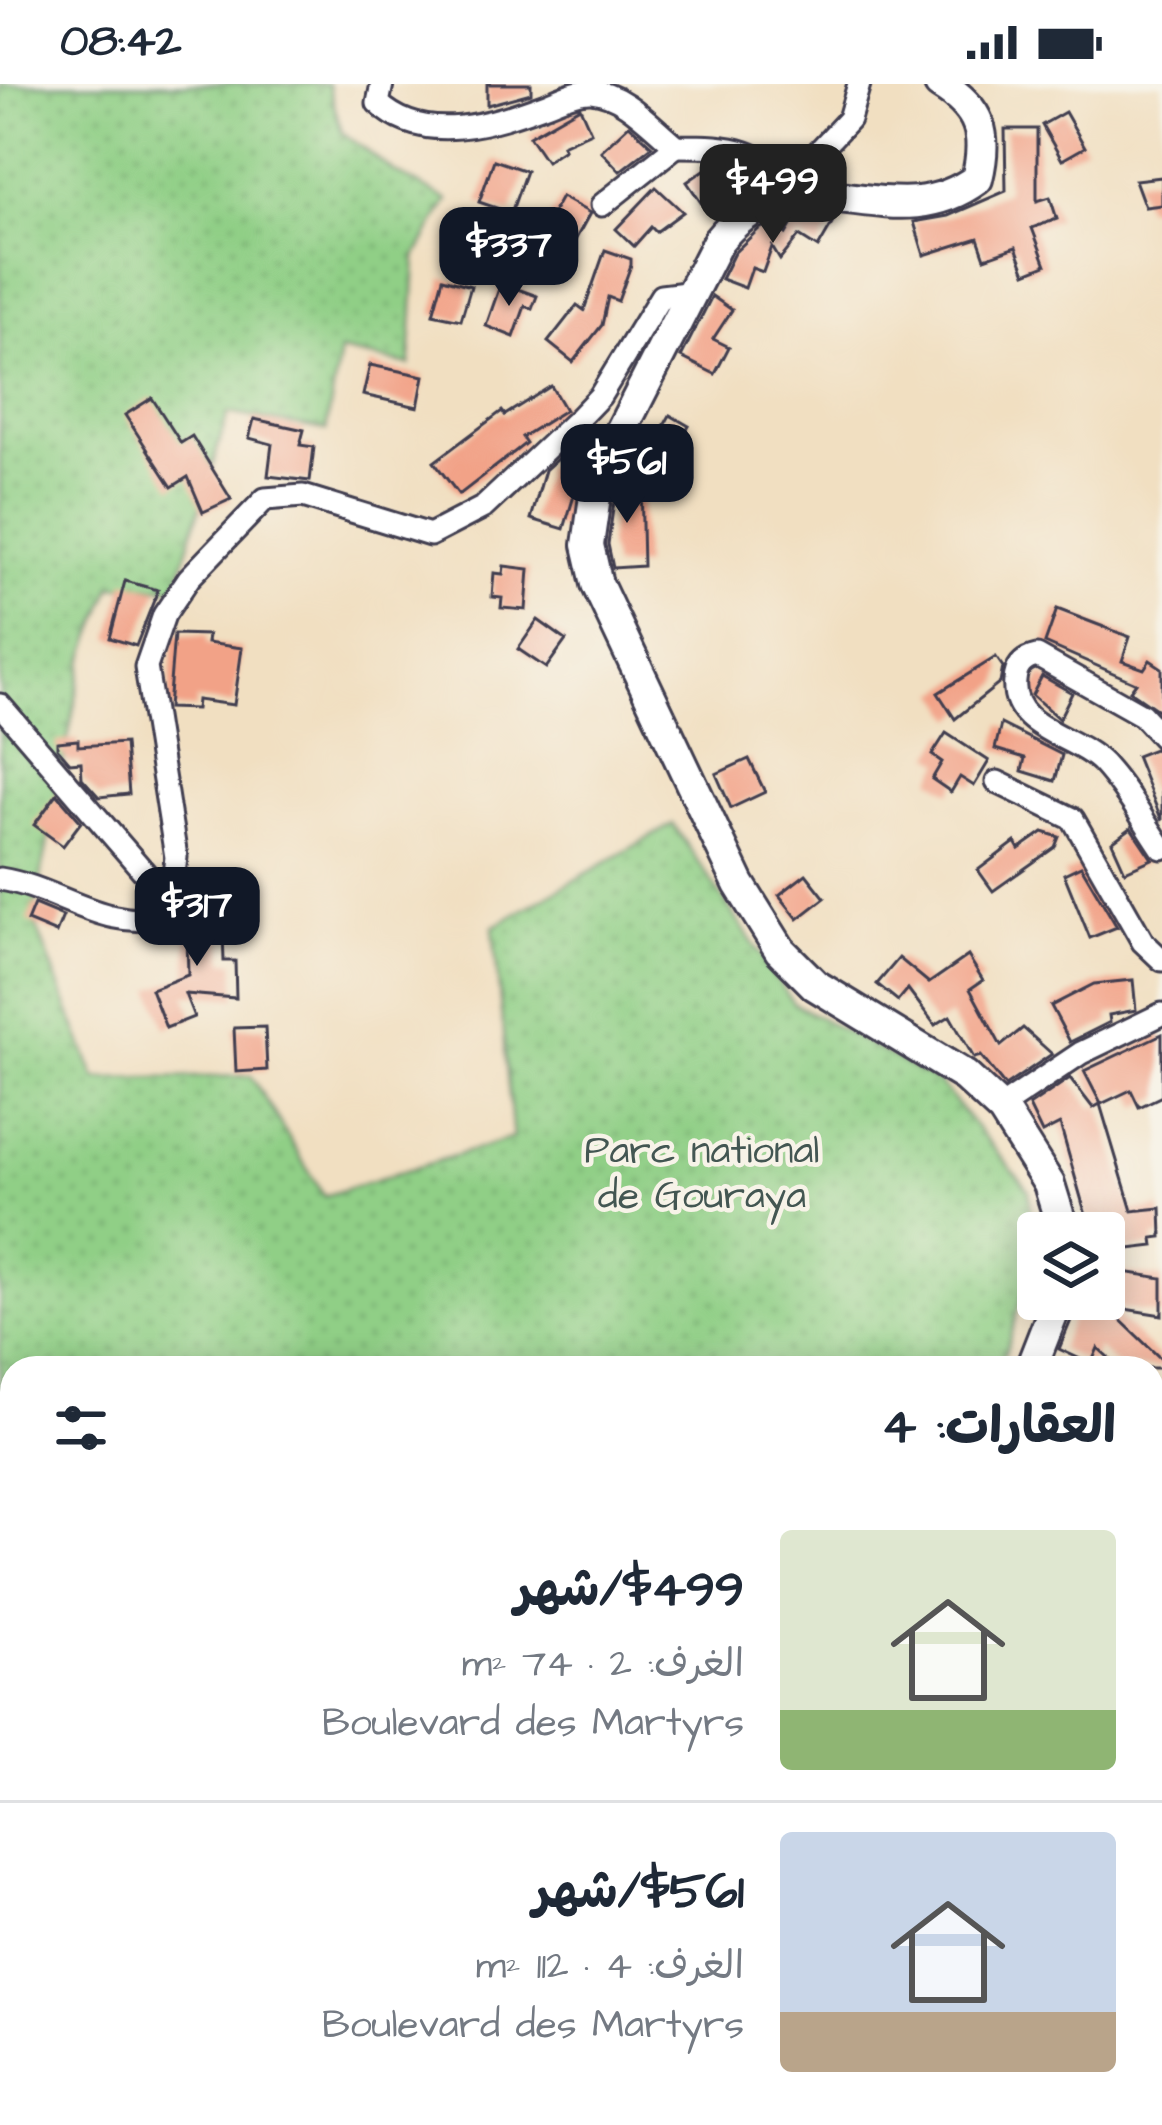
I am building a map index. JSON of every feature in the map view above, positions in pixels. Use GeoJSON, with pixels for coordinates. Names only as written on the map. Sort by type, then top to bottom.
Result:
{"type":"FeatureCollection","features":[{"type":"Feature","properties":{"kind":"main road"},"geometry":{"type":"LineString","coordinates":[[940,84],[970,106],[982,126],[977,179],[957,193],[896,205],[795,188],[736,218],[718,241],[598,476],[588,545],[597,584],[739,884],[780,950],[815,985],[965,1076],[1001,1109],[1049,1184],[1058,1212]]}},
{"type":"Feature","properties":{"kind":"main road"},"geometry":{"type":"LineString","coordinates":[[1036,1356],[1050,1320]]}},
{"type":"Feature","properties":{"kind":"street"},"geometry":{"type":"LineString","coordinates":[[382,84],[378,103],[392,117],[448,128],[488,125],[589,91],[620,99],[676,146]]}},
{"type":"Feature","properties":{"kind":"street"},"geometry":{"type":"LineString","coordinates":[[602,205],[676,146],[735,146],[772,164],[795,188],[849,119],[859,84]]}},
{"type":"Feature","properties":{"kind":"street"},"geometry":{"type":"LineString","coordinates":[[0,879],[87,913],[144,922],[169,916],[176,856],[146,667],[164,615],[221,540],[265,499],[303,496],[430,536],[454,525],[484,507],[600,397],[661,296],[695,292]]}},
{"type":"Feature","properties":{"kind":"street"},"geometry":{"type":"LineString","coordinates":[[1162,737],[1142,715],[1037,656],[1027,658],[1016,672],[1013,695],[1022,712],[1098,758],[1162,848]]}},
{"type":"Feature","properties":{"kind":"street"},"geometry":{"type":"LineString","coordinates":[[0,705],[170,902]]}},
{"type":"Feature","properties":{"kind":"street"},"geometry":{"type":"LineString","coordinates":[[997,782],[1072,818],[1143,942],[1162,960]]}},
{"type":"Feature","properties":{"kind":"street"},"geometry":{"type":"LineString","coordinates":[[1001,1109],[1081,1053],[1162,1014]]}},
{"type":"Feature","properties":{"kind":"green space","name":"Parc national de Gouraya"},"geometry":{"type":"Polygon","coordinates":[[[0,84],[328,84],[342,132],[393,171],[448,200],[416,257],[410,365],[340,351],[326,430],[228,413],[176,588],[112,586],[83,662],[33,918],[96,1079],[251,1076],[324,1196],[513,1138],[493,927],[673,824],[793,1003],[939,1083],[1029,1190],[1031,1212],[1017,1212],[1017,1313],[1003,1356],[0,1356],[0,84]]]}},
{"type":"Feature","properties":{"kind":"building"},"geometry":{"type":"Polygon","coordinates":[[[487,84],[531,84],[531,93],[487,105],[487,84]]]}},
{"type":"Feature","properties":{"kind":"building"},"geometry":{"type":"Polygon","coordinates":[[[580,107],[591,132],[562,145],[564,149],[546,161],[529,136],[580,107]]]}},
{"type":"Feature","properties":{"kind":"building"},"geometry":{"type":"Polygon","coordinates":[[[1065,112],[1085,147],[1062,160],[1042,125],[1065,112]]]}},
{"type":"Feature","properties":{"kind":"building"},"geometry":{"type":"Polygon","coordinates":[[[629,125],[652,146],[620,171],[601,151],[629,125]]]}},
{"type":"Feature","properties":{"kind":"building"},"geometry":{"type":"Polygon","coordinates":[[[1005,129],[1037,129],[1037,201],[1050,197],[1057,219],[1032,228],[1046,265],[1026,273],[1016,247],[985,258],[978,238],[924,255],[914,222],[948,216],[1006,191],[1005,129]]]}},
{"type":"Feature","properties":{"kind":"building"},"geometry":{"type":"Polygon","coordinates":[[[494,160],[526,171],[511,213],[479,202],[494,160]]]}},
{"type":"Feature","properties":{"kind":"building"},"geometry":{"type":"Polygon","coordinates":[[[716,162],[730,164],[742,181],[704,207],[687,182],[716,162]]]}},
{"type":"Feature","properties":{"kind":"building"},"geometry":{"type":"Polygon","coordinates":[[[1162,177],[1162,205],[1145,207],[1135,180],[1162,177]]]}},
{"type":"Feature","properties":{"kind":"building"},"geometry":{"type":"Polygon","coordinates":[[[656,187],[683,212],[656,232],[651,227],[634,246],[616,229],[656,187]]]}},
{"type":"Feature","properties":{"kind":"building"},"geometry":{"type":"Polygon","coordinates":[[[561,197],[590,213],[572,246],[543,230],[561,197]]]}},
{"type":"Feature","properties":{"kind":"building"},"geometry":{"type":"Polygon","coordinates":[[[796,217],[836,217],[818,248],[799,236],[780,260],[772,247],[763,272],[752,268],[745,288],[721,279],[734,253],[759,229],[772,223],[786,234],[796,217]]]}},
{"type":"Feature","properties":{"kind":"building"},"geometry":{"type":"Polygon","coordinates":[[[605,250],[631,259],[631,265],[618,301],[608,297],[602,325],[573,362],[548,342],[577,305],[584,310],[605,250]]]}},
{"type":"Feature","properties":{"kind":"building"},"geometry":{"type":"Polygon","coordinates":[[[443,278],[471,286],[461,320],[433,314],[443,278]]]}},
{"type":"Feature","properties":{"kind":"building"},"geometry":{"type":"Polygon","coordinates":[[[501,283],[537,296],[532,309],[525,306],[514,337],[486,326],[501,283]]]}},
{"type":"Feature","properties":{"kind":"building"},"geometry":{"type":"Polygon","coordinates":[[[712,296],[732,310],[713,339],[729,347],[715,374],[681,357],[712,296]]]}},
{"type":"Feature","properties":{"kind":"building"},"geometry":{"type":"Polygon","coordinates":[[[370,365],[424,376],[418,407],[363,395],[370,365]]]}},
{"type":"Feature","properties":{"kind":"building"},"geometry":{"type":"Polygon","coordinates":[[[551,386],[565,410],[522,437],[526,443],[459,495],[434,462],[502,411],[505,415],[551,386]]]}},
{"type":"Feature","properties":{"kind":"building"},"geometry":{"type":"Polygon","coordinates":[[[152,398],[181,443],[192,436],[231,499],[203,512],[188,477],[172,487],[125,415],[152,398]]]}},
{"type":"Feature","properties":{"kind":"building"},"geometry":{"type":"Polygon","coordinates":[[[670,415],[689,426],[676,448],[658,437],[670,415]]]}},
{"type":"Feature","properties":{"kind":"building"},"geometry":{"type":"Polygon","coordinates":[[[254,419],[304,430],[300,445],[314,447],[310,481],[268,476],[272,444],[249,438],[254,419]]]}},
{"type":"Feature","properties":{"kind":"building"},"geometry":{"type":"Polygon","coordinates":[[[564,453],[585,459],[564,529],[531,519],[545,470],[564,453]]]}},
{"type":"Feature","properties":{"kind":"building"},"geometry":{"type":"Polygon","coordinates":[[[617,481],[641,482],[643,566],[613,568],[608,544],[617,481]]]}},
{"type":"Feature","properties":{"kind":"building"},"geometry":{"type":"Polygon","coordinates":[[[504,566],[529,569],[526,610],[501,608],[502,598],[492,597],[494,573],[503,574],[504,566]]]}},
{"type":"Feature","properties":{"kind":"building"},"geometry":{"type":"Polygon","coordinates":[[[125,581],[158,590],[136,646],[110,638],[125,581]]]}},
{"type":"Feature","properties":{"kind":"building"},"geometry":{"type":"Polygon","coordinates":[[[1057,609],[1130,637],[1122,661],[1144,669],[1150,660],[1162,668],[1162,713],[1130,691],[1136,683],[1045,643],[1057,609]]]}},
{"type":"Feature","properties":{"kind":"building"},"geometry":{"type":"Polygon","coordinates":[[[538,620],[566,640],[546,668],[518,649],[538,620]]]}},
{"type":"Feature","properties":{"kind":"building"},"geometry":{"type":"Polygon","coordinates":[[[174,634],[208,635],[207,643],[242,648],[234,705],[197,700],[196,709],[168,708],[174,634]]]}},
{"type":"Feature","properties":{"kind":"building"},"geometry":{"type":"Polygon","coordinates":[[[996,657],[1003,667],[1000,683],[955,719],[938,693],[996,657]]]}},
{"type":"Feature","properties":{"kind":"building"},"geometry":{"type":"Polygon","coordinates":[[[1042,676],[1072,693],[1059,719],[1032,695],[1042,676]]]}},
{"type":"Feature","properties":{"kind":"building"},"geometry":{"type":"Polygon","coordinates":[[[1001,724],[1062,755],[1055,781],[1022,771],[1025,758],[995,749],[1001,724]]]}},
{"type":"Feature","properties":{"kind":"building"},"geometry":{"type":"Polygon","coordinates":[[[946,733],[989,761],[974,786],[960,777],[951,792],[932,779],[942,762],[932,755],[946,733]]]}},
{"type":"Feature","properties":{"kind":"building"},"geometry":{"type":"Polygon","coordinates":[[[78,740],[78,746],[125,743],[129,794],[99,797],[82,778],[81,762],[70,763],[57,748],[57,742],[78,740]]]}},
{"type":"Feature","properties":{"kind":"building"},"geometry":{"type":"Polygon","coordinates":[[[1154,749],[1162,752],[1162,821],[1136,756],[1154,749]]]}},
{"type":"Feature","properties":{"kind":"building"},"geometry":{"type":"Polygon","coordinates":[[[749,759],[765,792],[731,808],[716,774],[749,759]]]}},
{"type":"Feature","properties":{"kind":"building"},"geometry":{"type":"Polygon","coordinates":[[[57,794],[81,822],[63,846],[34,825],[57,794]]]}},
{"type":"Feature","properties":{"kind":"building"},"geometry":{"type":"Polygon","coordinates":[[[1131,828],[1152,859],[1125,871],[1112,842],[1131,828]]]}},
{"type":"Feature","properties":{"kind":"building"},"geometry":{"type":"Polygon","coordinates":[[[1043,832],[1059,837],[1055,847],[993,891],[978,870],[1015,842],[1019,849],[1043,832]]]}},
{"type":"Feature","properties":{"kind":"building"},"geometry":{"type":"Polygon","coordinates":[[[1081,866],[1117,927],[1090,938],[1064,874],[1081,866]]]}},
{"type":"Feature","properties":{"kind":"building"},"geometry":{"type":"Polygon","coordinates":[[[806,874],[825,898],[798,919],[779,895],[806,874]]]}},
{"type":"Feature","properties":{"kind":"building"},"geometry":{"type":"Polygon","coordinates":[[[186,899],[207,899],[208,933],[223,933],[224,961],[235,961],[236,998],[185,994],[194,1017],[166,1028],[151,989],[188,975],[186,899]]]}},
{"type":"Feature","properties":{"kind":"building"},"geometry":{"type":"Polygon","coordinates":[[[34,904],[63,916],[56,933],[27,921],[34,904]]]}},
{"type":"Feature","properties":{"kind":"building"},"geometry":{"type":"Polygon","coordinates":[[[968,956],[983,980],[970,989],[1001,1046],[1023,1028],[1052,1054],[1005,1086],[981,1056],[974,1058],[950,1016],[935,1025],[908,989],[898,1001],[877,984],[899,958],[929,983],[968,956]]]}},
{"type":"Feature","properties":{"kind":"building"},"geometry":{"type":"Polygon","coordinates":[[[1133,980],[1136,1010],[1109,1015],[1110,1022],[1070,1042],[1051,1006],[1094,984],[1133,980]]]}},
{"type":"Feature","properties":{"kind":"building"},"geometry":{"type":"Polygon","coordinates":[[[265,1027],[267,1070],[236,1072],[234,1028],[265,1027]]]}},
{"type":"Feature","properties":{"kind":"building"},"geometry":{"type":"Polygon","coordinates":[[[1162,1034],[1162,1096],[1139,1107],[1131,1090],[1101,1104],[1084,1071],[1162,1034]]]}},
{"type":"Feature","properties":{"kind":"building"},"geometry":{"type":"Polygon","coordinates":[[[1070,1078],[1093,1108],[1100,1104],[1132,1211],[1161,1208],[1162,1237],[1153,1238],[1154,1246],[1125,1249],[1125,1212],[1085,1212],[1060,1124],[1042,1133],[1029,1106],[1070,1078]]]}},
{"type":"Feature","properties":{"kind":"building"},"geometry":{"type":"Polygon","coordinates":[[[1125,1272],[1162,1278],[1162,1315],[1125,1309],[1125,1272]]]}},
{"type":"Feature","properties":{"kind":"building"},"geometry":{"type":"Polygon","coordinates":[[[1071,1320],[1121,1320],[1158,1356],[1107,1356],[1098,1348],[1094,1356],[1074,1356],[1059,1349],[1071,1320]]]}}]}
